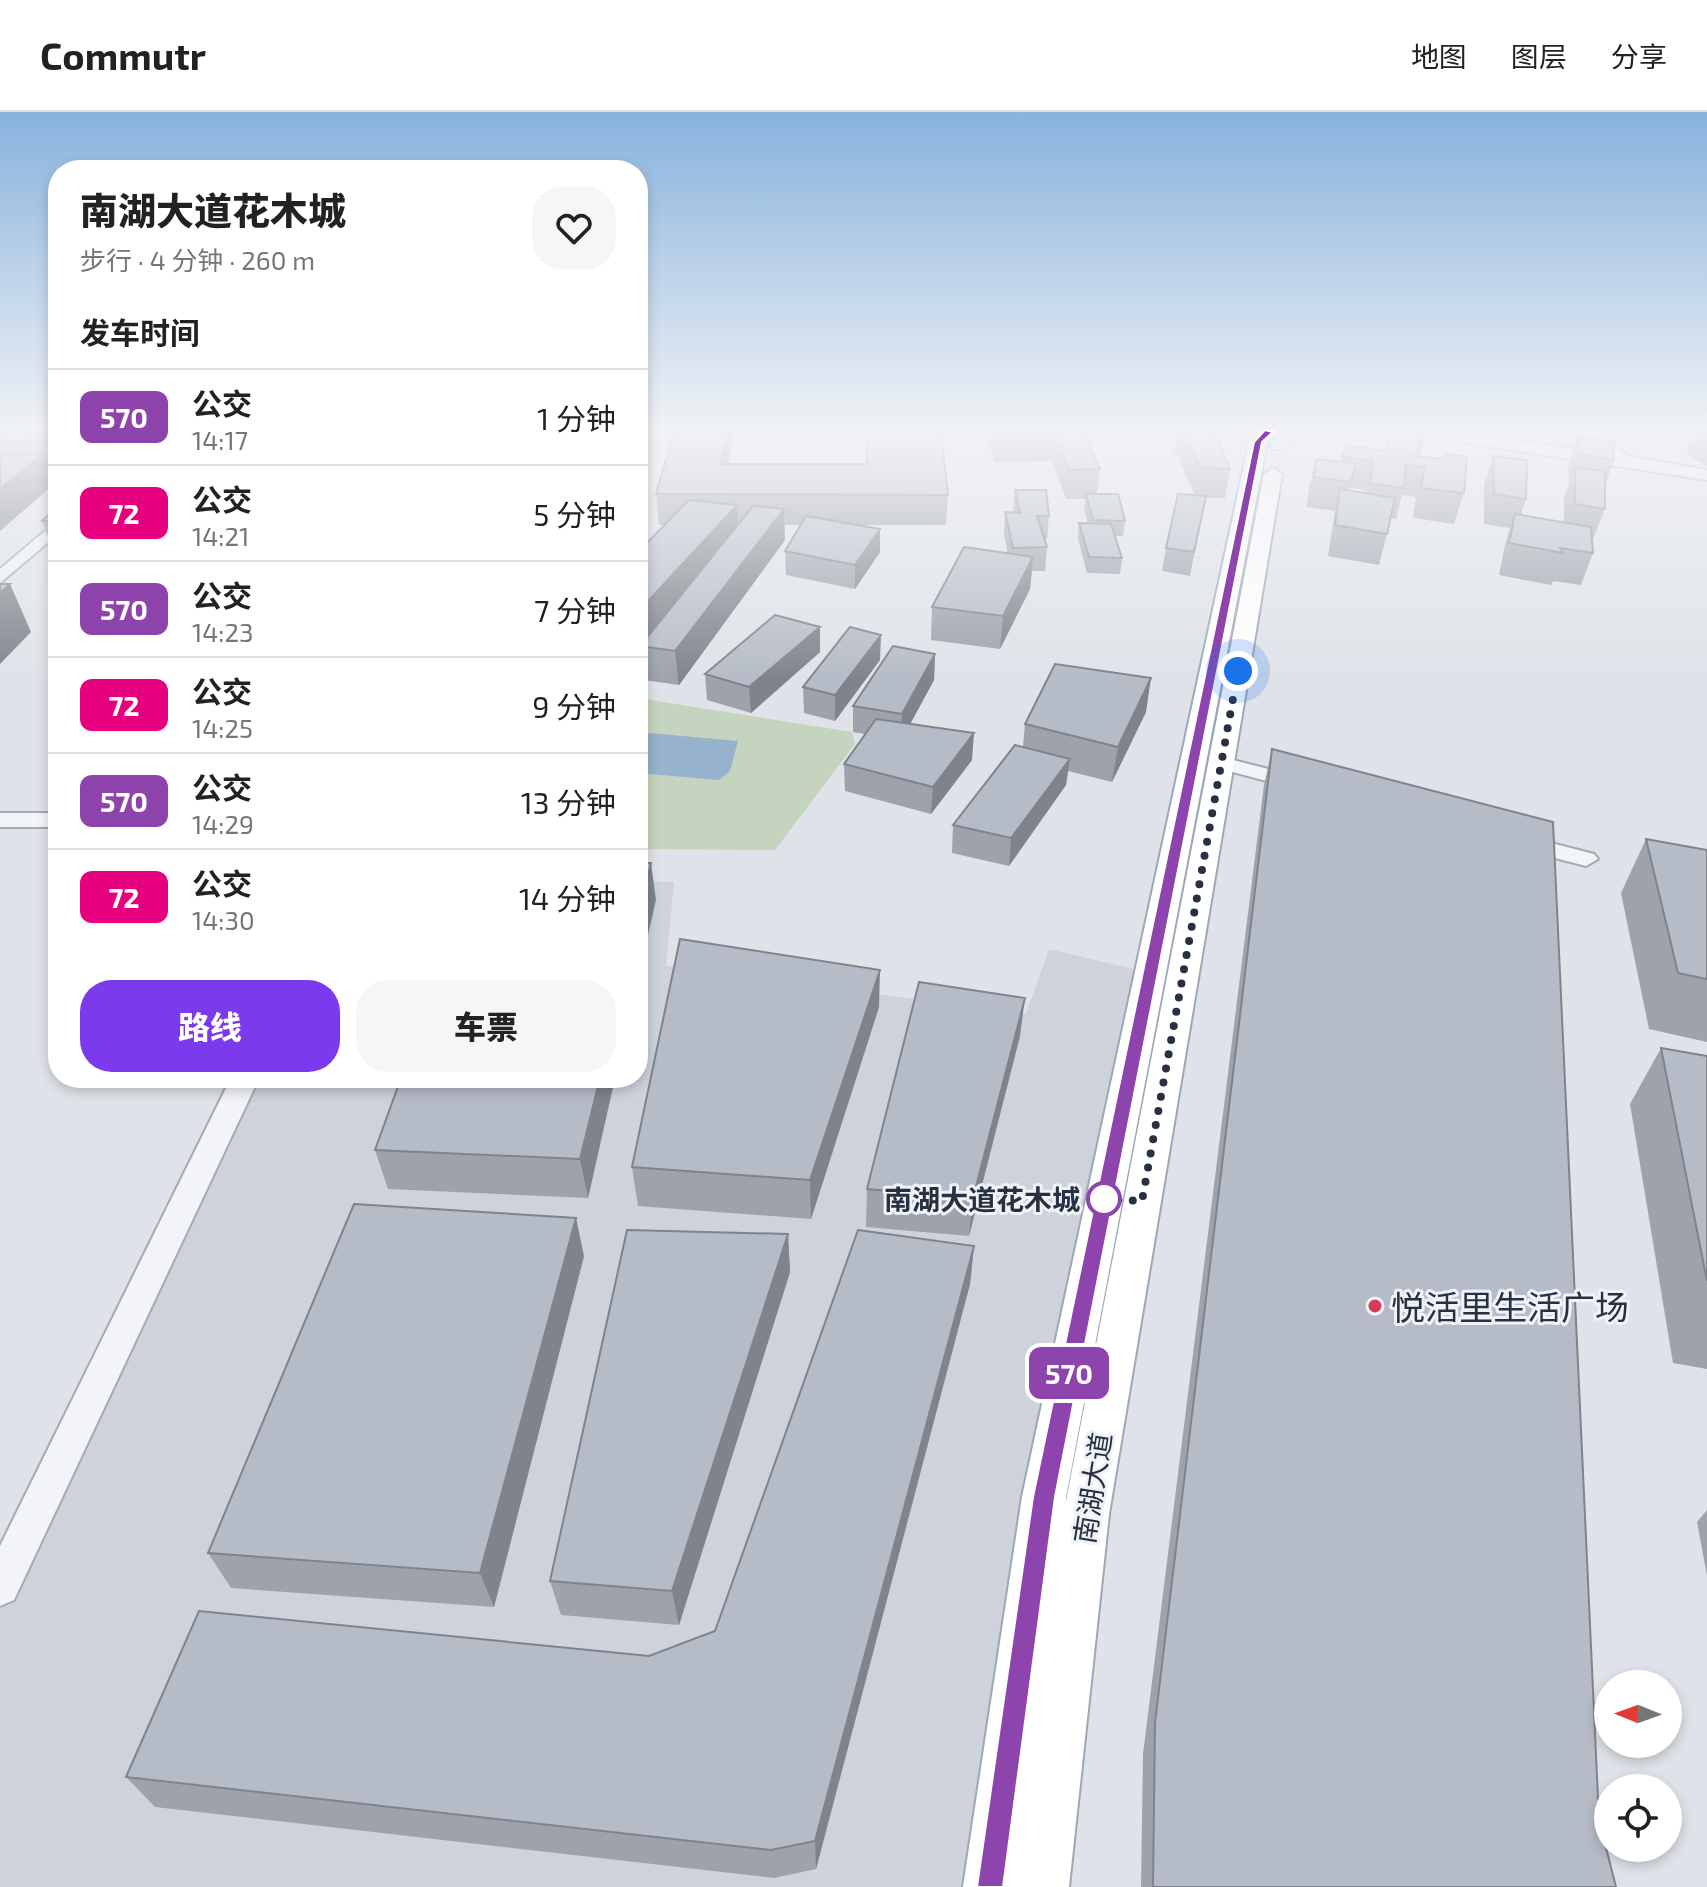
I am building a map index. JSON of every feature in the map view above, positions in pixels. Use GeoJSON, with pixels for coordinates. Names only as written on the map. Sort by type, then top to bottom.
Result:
{"type":"FeatureCollection","features":[{"type":"Feature","properties":{"kind":"main road","name":"南湖大道"},"geometry":{"type":"LineString","coordinates":[[990,1887],[1044,1497],[1248,515]]}},
{"type":"Feature","properties":{"kind":"main road","name":"南湖大道"},"geometry":{"type":"LineString","coordinates":[[1042,1887],[1086,1514],[1221,763],[1254,515]]}},
{"type":"Feature","properties":{"kind":"street"},"geometry":{"type":"LineString","coordinates":[[0,578],[48,534]]}},
{"type":"Feature","properties":{"kind":"street"},"geometry":{"type":"LineString","coordinates":[[1221,763],[1328,791]]}},
{"type":"Feature","properties":{"kind":"street"},"geometry":{"type":"LineString","coordinates":[[0,820],[48,820]]}},
{"type":"Feature","properties":{"kind":"street"},"geometry":{"type":"LineString","coordinates":[[1495,835],[1586,859]]}},
{"type":"Feature","properties":{"kind":"street"},"geometry":{"type":"LineString","coordinates":[[0,1587],[240,1088]]}},
{"type":"Feature","properties":{"kind":"shaded area"},"geometry":{"type":"Polygon","coordinates":[[[648,881],[674,882],[666,966],[1026,1014],[1049,949],[1150,973],[996,1887],[0,1887],[0,1587],[240,1088],[648,1088],[648,881]]]}},
{"type":"Feature","properties":{"kind":"green space"},"geometry":{"type":"Polygon","coordinates":[[[648,700],[852,732],[855,744],[775,850],[648,849],[648,700]]]}},
{"type":"Feature","properties":{"kind":"water"},"geometry":{"type":"Polygon","coordinates":[[[648,733],[738,741],[730,771],[719,780],[648,774],[648,733]]]}},
{"type":"Feature","properties":{"kind":"building"},"geometry":{"type":"Polygon","coordinates":[[[674,515],[728,515],[648,601],[648,542],[674,515]]]}},
{"type":"Feature","properties":{"kind":"building"},"geometry":{"type":"Polygon","coordinates":[[[746,515],[780,515],[675,651],[648,647],[648,636],[746,515]]]}},
{"type":"Feature","properties":{"kind":"building"},"geometry":{"type":"Polygon","coordinates":[[[1006,515],[1049,515],[1037,516],[1047,547],[1013,548],[1006,515]]]}},
{"type":"Feature","properties":{"kind":"building"},"geometry":{"type":"Polygon","coordinates":[[[1092,515],[1123,515],[1125,521],[1093,520],[1092,515]]]}},
{"type":"Feature","properties":{"kind":"building"},"geometry":{"type":"Polygon","coordinates":[[[1173,515],[1202,515],[1194,552],[1166,548],[1173,515]]]}},
{"type":"Feature","properties":{"kind":"building"},"geometry":{"type":"Polygon","coordinates":[[[1336,515],[1391,515],[1387,534],[1335,525],[1336,515]]]}},
{"type":"Feature","properties":{"kind":"building"},"geometry":{"type":"Polygon","coordinates":[[[1515,515],[1520,515],[1591,527],[1593,553],[1560,548],[1563,553],[1509,543],[1515,515]]]}},
{"type":"Feature","properties":{"kind":"building"},"geometry":{"type":"Polygon","coordinates":[[[806,516],[880,529],[855,565],[785,551],[806,516]]]}},
{"type":"Feature","properties":{"kind":"building"},"geometry":{"type":"Polygon","coordinates":[[[1079,523],[1111,524],[1122,558],[1089,557],[1079,523]]]}},
{"type":"Feature","properties":{"kind":"building"},"geometry":{"type":"Polygon","coordinates":[[[964,547],[1033,557],[1003,616],[932,607],[964,547]]]}},
{"type":"Feature","properties":{"kind":"building"},"geometry":{"type":"Polygon","coordinates":[[[0,584],[10,584],[0,593],[0,584]]]}},
{"type":"Feature","properties":{"kind":"building"},"geometry":{"type":"Polygon","coordinates":[[[775,615],[820,627],[749,687],[705,674],[775,615]]]}},
{"type":"Feature","properties":{"kind":"building"},"geometry":{"type":"Polygon","coordinates":[[[850,627],[881,635],[835,695],[803,687],[850,627]]]}},
{"type":"Feature","properties":{"kind":"building"},"geometry":{"type":"Polygon","coordinates":[[[893,646],[935,654],[902,714],[853,706],[893,646]]]}},
{"type":"Feature","properties":{"kind":"building"},"geometry":{"type":"Polygon","coordinates":[[[1055,664],[1151,678],[1118,747],[1025,724],[1055,664]]]}},
{"type":"Feature","properties":{"kind":"building"},"geometry":{"type":"Polygon","coordinates":[[[876,719],[974,733],[933,787],[844,764],[876,719]]]}},
{"type":"Feature","properties":{"kind":"building"},"geometry":{"type":"Polygon","coordinates":[[[1015,745],[1070,759],[1011,838],[953,825],[1015,745]]]}},
{"type":"Feature","properties":{"kind":"building","name":"悦活里生活广场"},"geometry":{"type":"Polygon","coordinates":[[[1272,749],[1553,822],[1597,1774],[1594,1774],[1594,1862],[1610,1862],[1616,1887],[1153,1887],[1155,1723],[1272,749]]]}},
{"type":"Feature","properties":{"kind":"building"},"geometry":{"type":"Polygon","coordinates":[[[1646,839],[1707,850],[1707,979],[1678,973],[1646,839]]]}},
{"type":"Feature","properties":{"kind":"building"},"geometry":{"type":"Polygon","coordinates":[[[680,939],[880,970],[810,1180],[632,1167],[680,939]]]}},
{"type":"Feature","properties":{"kind":"building"},"geometry":{"type":"Polygon","coordinates":[[[919,982],[1025,998],[973,1198],[867,1189],[919,982]]]}},
{"type":"Feature","properties":{"kind":"building"},"geometry":{"type":"Polygon","coordinates":[[[1661,1048],[1707,1056],[1707,1281],[1661,1048]]]}},
{"type":"Feature","properties":{"kind":"building"},"geometry":{"type":"Polygon","coordinates":[[[397,1088],[598,1088],[580,1159],[375,1150],[397,1088]]]}},
{"type":"Feature","properties":{"kind":"building"},"geometry":{"type":"Polygon","coordinates":[[[354,1204],[576,1218],[480,1573],[208,1553],[354,1204]]]}},
{"type":"Feature","properties":{"kind":"building"},"geometry":{"type":"Polygon","coordinates":[[[627,1230],[788,1234],[672,1591],[550,1581],[627,1230]]]}},
{"type":"Feature","properties":{"kind":"building"},"geometry":{"type":"Polygon","coordinates":[[[858,1230],[974,1246],[815,1841],[771,1850],[126,1777],[199,1611],[649,1656],[715,1631],[858,1230]]]}},
{"type":"Feature","properties":{"kind":"bus line","name":"570"},"geometry":{"type":"LineString","coordinates":[[990,1887],[1044,1497],[1243,515]]}},
{"type":"Feature","properties":{"kind":"place","name":"南湖大道花木城"},"geometry":{"type":"Point","coordinates":[1104,1199]}},
{"type":"Feature","properties":{"kind":"place","name":"悦活里生活广场"},"geometry":{"type":"Point","coordinates":[1375,1306]}},
{"type":"Feature","properties":{"kind":"route"},"geometry":{"type":"LineString","coordinates":[[1104,1199],[1142,1201],[1238,671]]}}]}
